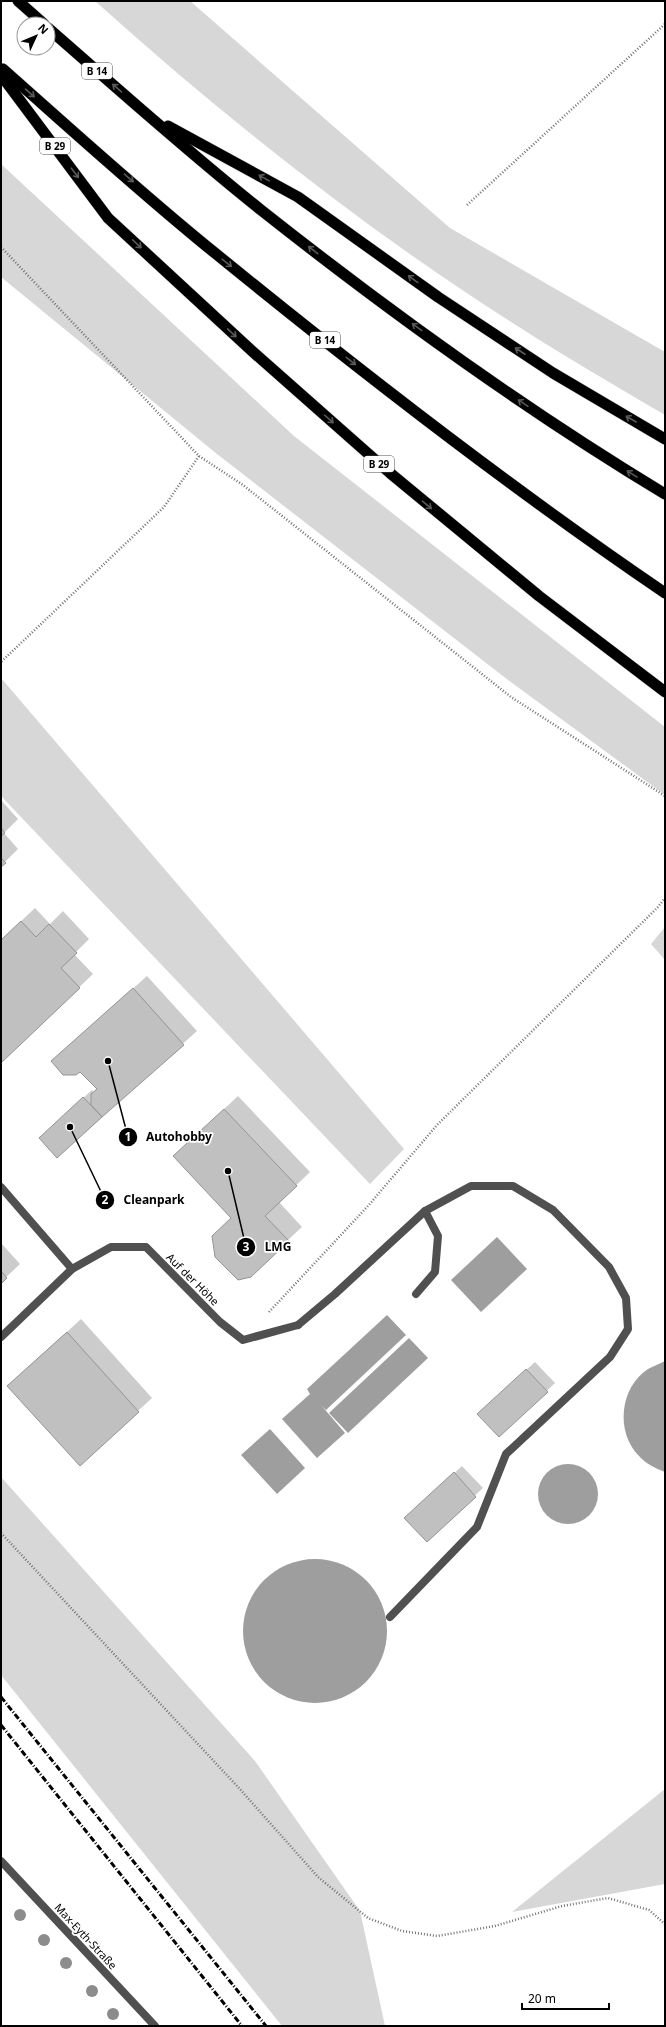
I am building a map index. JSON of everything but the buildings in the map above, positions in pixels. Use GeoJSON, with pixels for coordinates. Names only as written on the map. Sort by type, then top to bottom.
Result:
{"type":"FeatureCollection","features":[{"type":"Feature","properties":{"kind":"highway"},"geometry":{"type":"LineString","coordinates":[[18,1],[35,16]]}},
{"type":"Feature","properties":{"kind":"highway","name":"B 14"},"geometry":{"type":"LineString","coordinates":[[56,35],[147,114],[298,197],[438,297],[553,373],[665,439]]}},
{"type":"Feature","properties":{"kind":"highway","name":"B 14"},"geometry":{"type":"LineString","coordinates":[[1,68],[213,252],[427,422],[507,482],[665,593]]}},
{"type":"Feature","properties":{"kind":"highway","name":"B 29"},"geometry":{"type":"LineString","coordinates":[[1,75],[108,218],[252,351],[390,473],[539,596],[665,692]]}},
{"type":"Feature","properties":{"kind":"highway"},"geometry":{"type":"LineString","coordinates":[[147,114],[260,209],[368,292],[503,390],[578,440],[665,494]]}},
{"type":"Feature","properties":{"kind":"street"},"geometry":{"type":"LineString","coordinates":[[243,1340],[298,1325],[335,1294],[425,1211],[471,1186],[513,1186],[553,1210],[608,1268],[626,1298],[628,1329],[610,1357],[506,1454],[477,1527],[390,1617]]}},
{"type":"Feature","properties":{"kind":"street"},"geometry":{"type":"LineString","coordinates":[[1,1187],[72,1269]]}},
{"type":"Feature","properties":{"kind":"street"},"geometry":{"type":"LineString","coordinates":[[416,1294],[435,1272],[438,1236],[425,1211]]}},
{"type":"Feature","properties":{"kind":"street","name":"Auf der Höhe"},"geometry":{"type":"LineString","coordinates":[[1,1337],[72,1269],[110,1247],[146,1248],[220,1322],[243,1340]]}},
{"type":"Feature","properties":{"kind":"street","name":"Max-Eyth-Straße"},"geometry":{"type":"LineString","coordinates":[[1,1861],[155,2026]]}},
{"type":"Feature","properties":{"kind":"path"},"geometry":{"type":"LineString","coordinates":[[467,205],[665,24]]}},
{"type":"Feature","properties":{"kind":"path"},"geometry":{"type":"LineString","coordinates":[[1,247],[199,456],[243,485],[511,697],[665,796]]}},
{"type":"Feature","properties":{"kind":"path"},"geometry":{"type":"LineString","coordinates":[[1,662],[164,507],[199,456]]}},
{"type":"Feature","properties":{"kind":"path"},"geometry":{"type":"LineString","coordinates":[[243,1340],[368,1206],[437,1125],[653,913],[665,898]]}},
{"type":"Feature","properties":{"kind":"path"},"geometry":{"type":"LineString","coordinates":[[1,1534],[232,1781],[318,1878],[368,1918],[402,1931],[437,1936],[495,1926],[562,1906],[608,1898],[649,1910],[665,1924]]}},
{"type":"Feature","properties":{"kind":"shaded area"},"geometry":{"type":"Polygon","coordinates":[[[95,1],[190,1],[450,228],[665,352],[665,415],[573,361],[463,291],[354,214],[247,131],[95,1]]]}},
{"type":"Feature","properties":{"kind":"shaded area"},"geometry":{"type":"Polygon","coordinates":[[[1,164],[294,436],[665,727],[665,795],[508,680],[217,454],[1,277],[1,164]]]}},
{"type":"Feature","properties":{"kind":"shaded area"},"geometry":{"type":"Polygon","coordinates":[[[1,678],[404,1149],[370,1184],[1,796],[1,678]]]}},
{"type":"Feature","properties":{"kind":"shaded area"},"geometry":{"type":"Polygon","coordinates":[[[665,927],[665,960],[651,944],[665,927]]]}},
{"type":"Feature","properties":{"kind":"shaded area"},"geometry":{"type":"Polygon","coordinates":[[[497,1237],[527,1269],[481,1312],[451,1280],[497,1237]]]}},
{"type":"Feature","properties":{"kind":"shaded area"},"geometry":{"type":"Polygon","coordinates":[[[387,1315],[406,1335],[326,1410],[321,1405],[345,1433],[317,1458],[282,1419],[310,1394],[307,1389],[387,1315]]]}},
{"type":"Feature","properties":{"kind":"shaded area"},"geometry":{"type":"Polygon","coordinates":[[[409,1338],[428,1358],[348,1433],[329,1413],[409,1338]]]}},
{"type":"Feature","properties":{"kind":"shaded area"},"geometry":{"type":"Polygon","coordinates":[[[665,1361],[665,1472],[651,1466],[639,1456],[631,1446],[626,1435],[624,1410],[631,1387],[639,1377],[648,1369],[665,1361]]]}},
{"type":"Feature","properties":{"kind":"shaded area"},"geometry":{"type":"Polygon","coordinates":[[[270,1429],[305,1468],[277,1494],[241,1455],[270,1429]]]}},
{"type":"Feature","properties":{"kind":"shaded area"},"geometry":{"type":"Polygon","coordinates":[[[568,1464],[585,1469],[593,1477],[598,1494],[593,1511],[585,1519],[568,1524],[551,1519],[543,1511],[538,1494],[543,1477],[551,1469],[568,1464]]]}},
{"type":"Feature","properties":{"kind":"shaded area"},"geometry":{"type":"Polygon","coordinates":[[[1,1477],[255,1761],[360,1911],[385,2026],[282,2026],[1,1675],[1,1477]]]}},
{"type":"Feature","properties":{"kind":"shaded area"},"geometry":{"type":"Polygon","coordinates":[[[308,1559],[322,1559],[349,1567],[361,1575],[371,1585],[382,1603],[386,1617],[386,1645],[382,1659],[371,1677],[361,1687],[343,1698],[322,1703],[308,1703],[281,1695],[269,1687],[259,1677],[248,1659],[243,1638],[243,1624],[251,1597],[259,1585],[269,1575],[287,1564],[308,1559]]]}},
{"type":"Feature","properties":{"kind":"shaded area"},"geometry":{"type":"Polygon","coordinates":[[[665,1789],[665,1884],[512,1912],[665,1789]]]}},
{"type":"Feature","properties":{"kind":"railway"},"geometry":{"type":"LineString","coordinates":[[1,1697],[266,2026]]}},
{"type":"Feature","properties":{"kind":"railway"},"geometry":{"type":"LineString","coordinates":[[1,1725],[242,2026]]}},
{"type":"Feature","properties":{"kind":"place","name":"Autohobby"},"geometry":{"type":"Point","coordinates":[108,1061]}},
{"type":"Feature","properties":{"kind":"place","name":"Cleanpark"},"geometry":{"type":"Point","coordinates":[70,1127]}},
{"type":"Feature","properties":{"kind":"place","name":"LMG"},"geometry":{"type":"Point","coordinates":[228,1171]}}]}
